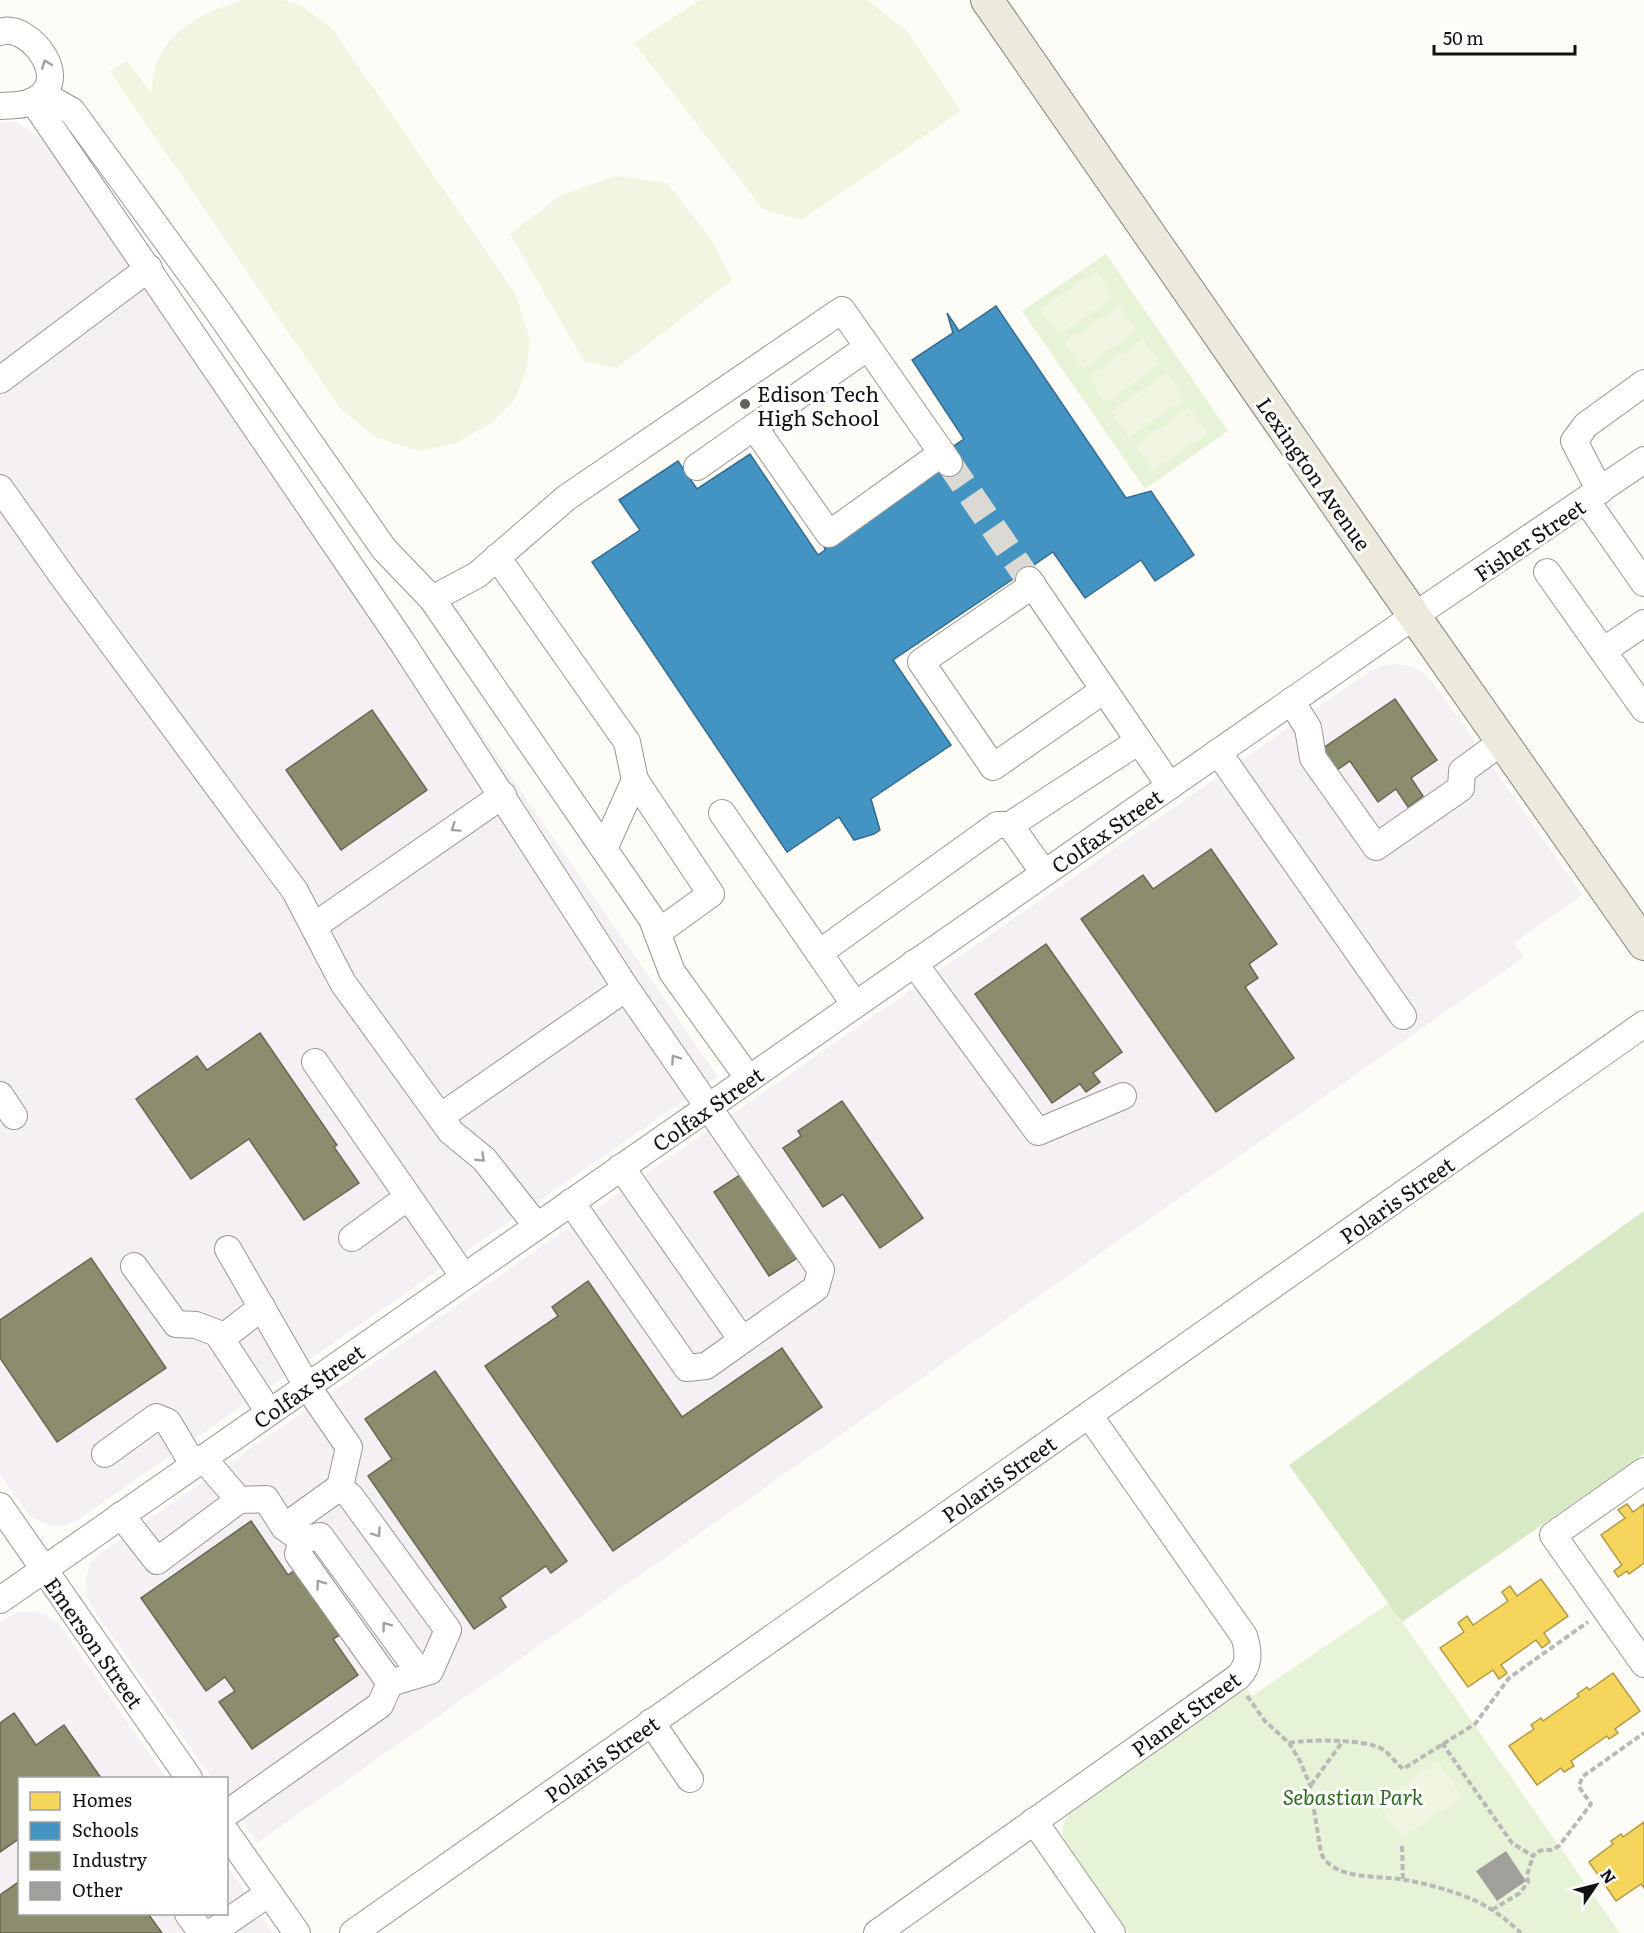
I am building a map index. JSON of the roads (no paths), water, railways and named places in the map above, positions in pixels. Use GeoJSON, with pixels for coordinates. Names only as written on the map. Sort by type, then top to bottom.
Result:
{"type":"FeatureCollection","features":[{"type":"Feature","properties":{"kind":"main road","name":"Lexington Avenue"},"geometry":{"type":"LineString","coordinates":[[987,0],[1644,944]]}},
{"type":"Feature","properties":{"kind":"street"},"geometry":{"type":"LineString","coordinates":[[0,32],[5,30],[26,36],[47,59],[51,80],[39,98],[27,104],[0,106]]}},
{"type":"Feature","properties":{"kind":"street"},"geometry":{"type":"LineString","coordinates":[[39,98],[148,268],[503,795],[626,988],[821,1270],[816,1288],[706,1366],[687,1368],[571,1202]]}},
{"type":"Feature","properties":{"kind":"street"},"geometry":{"type":"LineString","coordinates":[[39,98],[72,111],[215,307],[384,549],[432,599],[652,919],[672,972],[748,1079]]}},
{"type":"Feature","properties":{"kind":"street"},"geometry":{"type":"LineString","coordinates":[[0,380],[148,268]]}},
{"type":"Feature","properties":{"kind":"street"},"geometry":{"type":"LineString","coordinates":[[432,599],[477,575],[566,498],[843,310],[945,458],[829,534],[754,427]]}},
{"type":"Feature","properties":{"kind":"street"},"geometry":{"type":"LineString","coordinates":[[697,467],[868,346]]}},
{"type":"Feature","properties":{"kind":"street"},"geometry":{"type":"LineString","coordinates":[[1644,383],[1586,425],[1574,441],[1593,496],[1644,584]]}},
{"type":"Feature","properties":{"kind":"street","name":"Fisher Street"},"geometry":{"type":"LineString","coordinates":[[1414,616],[1644,460]]}},
{"type":"Feature","properties":{"kind":"street"},"geometry":{"type":"LineString","coordinates":[[0,488],[295,891],[343,983],[440,1117],[451,1132],[484,1159],[537,1226]]}},
{"type":"Feature","properties":{"kind":"street"},"geometry":{"type":"LineString","coordinates":[[497,557],[627,742],[635,780],[711,894],[657,933]]}},
{"type":"Feature","properties":{"kind":"street"},"geometry":{"type":"LineString","coordinates":[[1547,572],[1644,709]]}},
{"type":"Feature","properties":{"kind":"street"},"geometry":{"type":"LineString","coordinates":[[1104,690],[993,767],[921,662],[1031,582],[1170,786]]}},
{"type":"Feature","properties":{"kind":"street","name":"Colfax Street"},"geometry":{"type":"LineString","coordinates":[[0,1600],[1414,616]]}},
{"type":"Feature","properties":{"kind":"street"},"geometry":{"type":"LineString","coordinates":[[1603,651],[1644,623]]}},
{"type":"Feature","properties":{"kind":"street"},"geometry":{"type":"LineString","coordinates":[[1291,701],[1308,728],[1313,758],[1376,847],[1461,788],[1462,771],[1503,741]]}},
{"type":"Feature","properties":{"kind":"street"},"geometry":{"type":"LineString","coordinates":[[819,953],[997,825],[1010,825],[1139,741]]}},
{"type":"Feature","properties":{"kind":"street"},"geometry":{"type":"LineString","coordinates":[[1218,752],[1403,1016]]}},
{"type":"Feature","properties":{"kind":"street"},"geometry":{"type":"LineString","coordinates":[[604,849],[635,780]]}},
{"type":"Feature","properties":{"kind":"street"},"geometry":{"type":"LineString","coordinates":[[314,926],[503,795]]}},
{"type":"Feature","properties":{"kind":"street"},"geometry":{"type":"LineString","coordinates":[[722,813],[855,1005]]}},
{"type":"Feature","properties":{"kind":"street"},"geometry":{"type":"LineString","coordinates":[[1010,825],[1044,873]]}},
{"type":"Feature","properties":{"kind":"street"},"geometry":{"type":"LineString","coordinates":[[914,963],[1038,1132],[1123,1096]]}},
{"type":"Feature","properties":{"kind":"street"},"geometry":{"type":"LineString","coordinates":[[440,1117],[626,988]]}},
{"type":"Feature","properties":{"kind":"street","name":"Polaris Street"},"geometry":{"type":"LineString","coordinates":[[353,1933],[1644,1024]]}},
{"type":"Feature","properties":{"kind":"street"},"geometry":{"type":"LineString","coordinates":[[315,1062],[464,1277]]}},
{"type":"Feature","properties":{"kind":"street"},"geometry":{"type":"LineString","coordinates":[[621,1167],[742,1340]]}},
{"type":"Feature","properties":{"kind":"street"},"geometry":{"type":"LineString","coordinates":[[352,1238],[408,1197]]}},
{"type":"Feature","properties":{"kind":"street"},"geometry":{"type":"LineString","coordinates":[[228,1249],[307,1386],[350,1447],[340,1487],[293,1534]]}},
{"type":"Feature","properties":{"kind":"street"},"geometry":{"type":"LineString","coordinates":[[134,1266],[176,1324],[196,1325],[217,1333],[269,1413]]}},
{"type":"Feature","properties":{"kind":"street"},"geometry":{"type":"LineString","coordinates":[[221,1340],[262,1307]]}},
{"type":"Feature","properties":{"kind":"street","name":"Planet Street"},"geometry":{"type":"LineString","coordinates":[[877,1933],[1238,1677],[1247,1664],[1248,1647],[1244,1636],[1089,1415]]}},
{"type":"Feature","properties":{"kind":"street"},"geometry":{"type":"LineString","coordinates":[[105,1454],[156,1417],[168,1422],[198,1461],[239,1500]]}},
{"type":"Feature","properties":{"kind":"street"},"geometry":{"type":"LineString","coordinates":[[1644,1470],[1553,1534],[1644,1664]]}},
{"type":"Feature","properties":{"kind":"street"},"geometry":{"type":"LineString","coordinates":[[228,1813],[380,1705],[390,1683],[430,1671],[448,1630],[351,1497],[340,1487]]}},
{"type":"Feature","properties":{"kind":"street"},"geometry":{"type":"LineString","coordinates":[[121,1515],[157,1561],[239,1500],[266,1498],[293,1534],[298,1554],[390,1683]]}},
{"type":"Feature","properties":{"kind":"street","name":"Emerson Street"},"geometry":{"type":"LineString","coordinates":[[0,1506],[188,1777]]}},
{"type":"Feature","properties":{"kind":"street"},"geometry":{"type":"LineString","coordinates":[[293,1534],[320,1536],[420,1673]]}},
{"type":"Feature","properties":{"kind":"street"},"geometry":{"type":"LineString","coordinates":[[651,1722],[690,1779]]}},
{"type":"Feature","properties":{"kind":"street"},"geometry":{"type":"LineString","coordinates":[[1034,1821],[1112,1933]]}},
{"type":"Feature","properties":{"kind":"street"},"geometry":{"type":"LineString","coordinates":[[228,1835],[297,1933]]}},
{"type":"Feature","properties":{"kind":"street"},"geometry":{"type":"LineString","coordinates":[[211,1933],[269,1893]]}},
{"type":"Feature","properties":{"kind":"street"},"geometry":{"type":"LineString","coordinates":[[189,1915],[202,1933]]}},
{"type":"Feature","properties":{"kind":"tunnel"},"geometry":{"type":"LineString","coordinates":[[949,463],[1029,580]]}},
{"type":"Feature","properties":{"kind":"place","name":"Edison Tech High School"},"geometry":{"type":"Point","coordinates":[745,404]}},
{"type":"Feature","properties":{"kind":"park label","name":"Sebastian Park"},"geometry":{"type":"Point","coordinates":[1353,1795]}}]}
